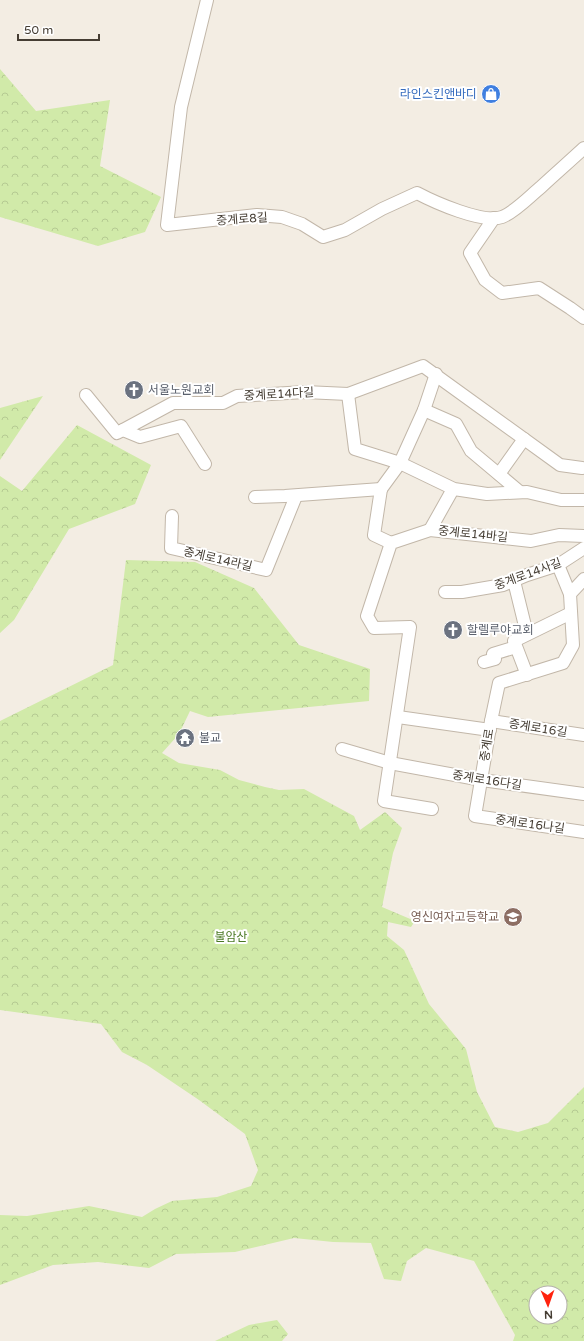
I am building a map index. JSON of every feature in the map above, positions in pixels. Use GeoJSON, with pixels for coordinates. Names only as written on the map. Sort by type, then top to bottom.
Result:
{"type":"FeatureCollection","features":[{"type":"Feature","properties":{"kind":"street","name":"중계로8길"},"geometry":{"type":"LineString","coordinates":[[207,0],[181,107],[167,226],[257,215],[282,217],[302,224],[323,237],[345,230],[382,209],[417,193],[430,200],[470,215],[494,218],[502,217],[522,204],[584,148]]}},
{"type":"Feature","properties":{"kind":"street"},"geometry":{"type":"LineString","coordinates":[[494,218],[470,253],[485,280],[502,293],[539,288],[584,318]]}},
{"type":"Feature","properties":{"kind":"street","name":"중계로14다길"},"geometry":{"type":"LineString","coordinates":[[123,430],[173,403],[223,403],[237,396],[305,392],[348,394],[423,366],[560,465],[582,468]]}},
{"type":"Feature","properties":{"kind":"street"},"geometry":{"type":"LineString","coordinates":[[432,809],[384,801],[398,717],[410,627],[374,628],[367,616],[391,543],[374,535],[381,490],[400,463],[424,410],[436,374]]}},
{"type":"Feature","properties":{"kind":"street"},"geometry":{"type":"LineString","coordinates":[[348,394],[355,449],[400,463],[453,489],[487,494],[527,492],[561,500],[584,500]]}},
{"type":"Feature","properties":{"kind":"street"},"geometry":{"type":"LineString","coordinates":[[86,395],[117,433],[123,430],[140,437],[181,426],[204,464]]}},
{"type":"Feature","properties":{"kind":"street"},"geometry":{"type":"LineString","coordinates":[[424,410],[456,424],[471,451],[520,492]]}},
{"type":"Feature","properties":{"kind":"street"},"geometry":{"type":"LineString","coordinates":[[499,474],[524,439]]}},
{"type":"Feature","properties":{"kind":"street"},"geometry":{"type":"LineString","coordinates":[[430,530],[453,489]]}},
{"type":"Feature","properties":{"kind":"street"},"geometry":{"type":"LineString","coordinates":[[255,497],[296,496],[381,490]]}},
{"type":"Feature","properties":{"kind":"street","name":"중계로14라길"},"geometry":{"type":"LineString","coordinates":[[172,516],[171,548],[266,570],[296,496]]}},
{"type":"Feature","properties":{"kind":"street","name":"중계로14바길"},"geometry":{"type":"LineString","coordinates":[[391,543],[430,530],[531,541],[559,535],[584,536]]}},
{"type":"Feature","properties":{"kind":"street","name":"중계로14사길"},"geometry":{"type":"LineString","coordinates":[[445,592],[462,592],[503,585],[558,565],[584,548]]}},
{"type":"Feature","properties":{"kind":"street"},"geometry":{"type":"LineString","coordinates":[[558,565],[579,588],[571,612],[573,645],[562,663],[526,675],[514,641],[571,612]]}},
{"type":"Feature","properties":{"kind":"street"},"geometry":{"type":"LineString","coordinates":[[514,581],[527,634]]}},
{"type":"Feature","properties":{"kind":"street"},"geometry":{"type":"LineString","coordinates":[[484,662],[495,659],[493,654],[516,647]]}},
{"type":"Feature","properties":{"kind":"street","name":"중계로"},"geometry":{"type":"LineString","coordinates":[[475,816],[499,683],[526,675]]}},
{"type":"Feature","properties":{"kind":"street","name":"중계로16길"},"geometry":{"type":"LineString","coordinates":[[398,717],[584,735]]}},
{"type":"Feature","properties":{"kind":"street","name":"중계로16다길"},"geometry":{"type":"LineString","coordinates":[[342,750],[390,763],[482,780],[584,794]]}},
{"type":"Feature","properties":{"kind":"street","name":"중계로16나길"},"geometry":{"type":"LineString","coordinates":[[475,816],[584,832]]}},
{"type":"Feature","properties":{"kind":"green space"},"geometry":{"type":"Polygon","coordinates":[[[0,69],[36,111],[110,100],[100,166],[161,197],[145,232],[98,246],[0,217],[0,69]]]}},
{"type":"Feature","properties":{"kind":"green space"},"geometry":{"type":"Polygon","coordinates":[[[43,396],[0,460],[0,408],[43,396]]]}},
{"type":"Feature","properties":{"kind":"green space"},"geometry":{"type":"Polygon","coordinates":[[[77,425],[151,465],[135,504],[69,529],[14,620],[0,633],[0,476],[22,491],[77,425]]]}},
{"type":"Feature","properties":{"kind":"green space","name":"불암산"},"geometry":{"type":"Polygon","coordinates":[[[126,560],[195,562],[254,588],[299,645],[370,669],[369,701],[208,717],[190,711],[179,734],[162,753],[179,763],[220,770],[239,780],[265,787],[279,790],[304,789],[354,816],[360,830],[385,812],[402,828],[393,853],[382,907],[415,921],[411,927],[388,922],[387,936],[404,950],[429,1004],[466,1049],[477,1092],[495,1127],[518,1132],[548,1123],[584,1087],[584,1341],[513,1341],[515,1335],[474,1261],[426,1248],[407,1261],[401,1281],[384,1279],[371,1243],[333,1242],[294,1238],[235,1252],[176,1254],[149,1268],[98,1262],[53,1265],[0,1285],[0,1215],[27,1216],[89,1206],[142,1217],[172,1201],[217,1197],[251,1186],[258,1170],[245,1134],[199,1100],[147,1065],[122,1052],[101,1024],[0,1010],[0,721],[113,665],[126,560]]]}},
{"type":"Feature","properties":{"kind":"green space"},"geometry":{"type":"Polygon","coordinates":[[[277,1320],[288,1334],[282,1341],[215,1341],[249,1325],[277,1320]]]}},
{"type":"Feature","properties":{"kind":"place","name":"라인스킨앤바디"},"geometry":{"type":"Point","coordinates":[491,94]}},
{"type":"Feature","properties":{"kind":"place","name":"서울노원교회"},"geometry":{"type":"Point","coordinates":[134,390]}},
{"type":"Feature","properties":{"kind":"place","name":"할렐루야교회"},"geometry":{"type":"Point","coordinates":[453,630]}},
{"type":"Feature","properties":{"kind":"place","name":"불교"},"geometry":{"type":"Point","coordinates":[185,738]}},
{"type":"Feature","properties":{"kind":"place","name":"영신여자고등학교"},"geometry":{"type":"Point","coordinates":[513,917]}}]}
